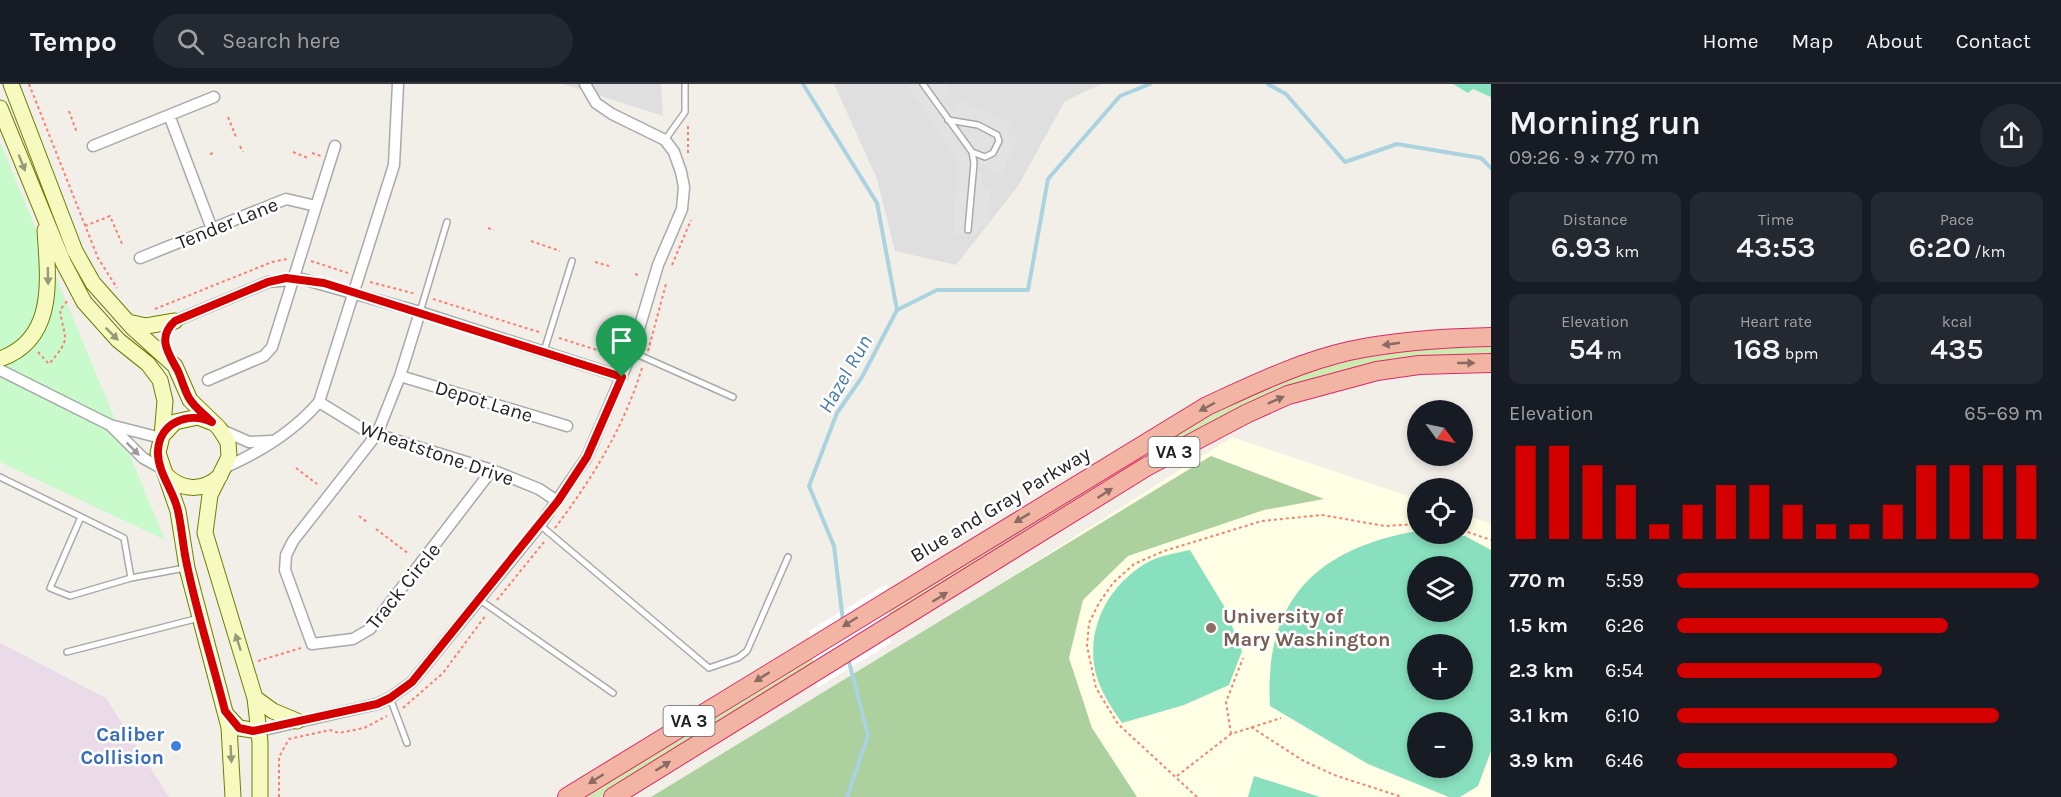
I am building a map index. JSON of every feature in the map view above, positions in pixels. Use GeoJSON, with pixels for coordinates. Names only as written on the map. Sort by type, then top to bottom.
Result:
{"type":"FeatureCollection","features":[{"type":"Feature","properties":{"kind":"highway","name":"Blue and Gray Parkway"},"geometry":{"type":"LineString","coordinates":[[567,797],[1169,429],[1250,386],[1348,351],[1396,343],[1491,337]]}},
{"type":"Feature","properties":{"kind":"highway","name":"VA 3"},"geometry":{"type":"LineString","coordinates":[[613,797],[1146,468],[1205,434],[1288,395],[1377,371],[1461,362],[1491,363]]}},
{"type":"Feature","properties":{"kind":"main road"},"geometry":{"type":"LineString","coordinates":[[11,84],[75,251],[99,292],[126,321],[168,358],[179,374],[190,400],[228,442],[229,458],[207,507],[205,533],[255,698],[260,731],[260,797]]}},
{"type":"Feature","properties":{"kind":"main road"},"geometry":{"type":"LineString","coordinates":[[0,108],[63,262],[84,302],[118,340],[148,364],[160,380],[165,400],[158,453],[178,511],[187,568],[225,711],[230,737],[233,797]]}},
{"type":"Feature","properties":{"kind":"main road"},"geometry":{"type":"LineString","coordinates":[[0,359],[15,352],[27,342],[42,320],[48,297],[45,218]]}},
{"type":"Feature","properties":{"kind":"main road"},"geometry":{"type":"LineString","coordinates":[[126,321],[146,326],[175,321]]}},
{"type":"Feature","properties":{"kind":"main road"},"geometry":{"type":"LineString","coordinates":[[168,358],[164,340],[168,328],[175,321]]}},
{"type":"Feature","properties":{"kind":"main road"},"geometry":{"type":"LineString","coordinates":[[161,437],[175,422],[186,418],[198,417],[215,425]]}},
{"type":"Feature","properties":{"kind":"main road"},"geometry":{"type":"LineString","coordinates":[[162,470],[176,483],[193,488],[209,485],[223,472]]}},
{"type":"Feature","properties":{"kind":"main road"},"geometry":{"type":"LineString","coordinates":[[255,698],[273,711],[297,721]]}},
{"type":"Feature","properties":{"kind":"main road"},"geometry":{"type":"LineString","coordinates":[[225,711],[239,728],[260,731]]}},
{"type":"Feature","properties":{"kind":"street"},"geometry":{"type":"LineString","coordinates":[[223,472],[256,454],[294,427],[319,402],[394,165],[398,84]]}},
{"type":"Feature","properties":{"kind":"street"},"geometry":{"type":"LineString","coordinates":[[260,731],[377,704],[390,698],[425,668],[540,525],[587,457],[622,377],[627,355],[658,265],[682,209],[684,187],[674,152],[665,140],[612,114],[596,103],[585,84]]}},
{"type":"Feature","properties":{"kind":"street"},"geometry":{"type":"LineString","coordinates":[[93,146],[214,97]]}},
{"type":"Feature","properties":{"kind":"street"},"geometry":{"type":"LineString","coordinates":[[169,115],[212,229]]}},
{"type":"Feature","properties":{"kind":"street"},"geometry":{"type":"LineString","coordinates":[[208,380],[264,356],[270,351],[335,146]]}},
{"type":"Feature","properties":{"kind":"street","name":"Tender Lane"},"geometry":{"type":"LineString","coordinates":[[140,258],[286,199],[316,206]]}},
{"type":"Feature","properties":{"kind":"street"},"geometry":{"type":"LineString","coordinates":[[175,321],[268,282],[294,278],[324,283],[622,377]]}},
{"type":"Feature","properties":{"kind":"street"},"geometry":{"type":"LineString","coordinates":[[312,644],[285,570],[286,555],[294,541],[377,434],[400,376],[420,312]]}},
{"type":"Feature","properties":{"kind":"street"},"geometry":{"type":"LineString","coordinates":[[0,370],[110,425],[161,437]]}},
{"type":"Feature","properties":{"kind":"street","name":"Depot Lane"},"geometry":{"type":"LineString","coordinates":[[400,376],[567,426]]}},
{"type":"Feature","properties":{"kind":"street","name":"Wheatstone Drive"},"geometry":{"type":"LineString","coordinates":[[319,402],[358,427],[492,470],[539,489],[558,501]]}},
{"type":"Feature","properties":{"kind":"street"},"geometry":{"type":"LineString","coordinates":[[110,425],[143,458],[162,470]]}},
{"type":"Feature","properties":{"kind":"street"},"geometry":{"type":"LineString","coordinates":[[215,425],[246,441],[272,441]]}},
{"type":"Feature","properties":{"kind":"street","name":"Track Circle"},"geometry":{"type":"LineString","coordinates":[[312,644],[353,639],[370,629],[492,470]]}},
{"type":"Feature","properties":{"kind":"lane"},"geometry":{"type":"LineString","coordinates":[[665,140],[685,112],[685,84]]}},
{"type":"Feature","properties":{"kind":"lane"},"geometry":{"type":"LineString","coordinates":[[923,84],[972,152],[974,163],[968,230]]}},
{"type":"Feature","properties":{"kind":"lane"},"geometry":{"type":"LineString","coordinates":[[948,120],[978,125],[997,135],[999,141],[993,153],[986,157],[972,152]]}},
{"type":"Feature","properties":{"kind":"lane"},"geometry":{"type":"LineString","coordinates":[[420,312],[447,222]]}},
{"type":"Feature","properties":{"kind":"lane"},"geometry":{"type":"LineString","coordinates":[[544,351],[572,261]]}},
{"type":"Feature","properties":{"kind":"lane"},"geometry":{"type":"LineString","coordinates":[[627,355],[733,397]]}},
{"type":"Feature","properties":{"kind":"lane"},"geometry":{"type":"LineString","coordinates":[[0,477],[124,538],[131,578]]}},
{"type":"Feature","properties":{"kind":"lane"},"geometry":{"type":"LineString","coordinates":[[81,517],[50,588],[70,597],[131,578],[187,568]]}},
{"type":"Feature","properties":{"kind":"lane"},"geometry":{"type":"LineString","coordinates":[[540,525],[709,668],[738,658],[747,651],[788,557]]}},
{"type":"Feature","properties":{"kind":"lane"},"geometry":{"type":"LineString","coordinates":[[480,600],[613,693]]}},
{"type":"Feature","properties":{"kind":"lane"},"geometry":{"type":"LineString","coordinates":[[67,652],[201,617]]}},
{"type":"Feature","properties":{"kind":"lane"},"geometry":{"type":"LineString","coordinates":[[390,698],[407,743]]}},
{"type":"Feature","properties":{"kind":"path"},"geometry":{"type":"LineString","coordinates":[[29,84],[98,258],[119,291]]}},
{"type":"Feature","properties":{"kind":"path"},"geometry":{"type":"LineString","coordinates":[[69,111],[77,133]]}},
{"type":"Feature","properties":{"kind":"path"},"geometry":{"type":"LineString","coordinates":[[228,117],[236,137]]}},
{"type":"Feature","properties":{"kind":"path"},"geometry":{"type":"LineString","coordinates":[[240,146],[243,152]]}},
{"type":"Feature","properties":{"kind":"path"},"geometry":{"type":"LineString","coordinates":[[293,152],[308,158]]}},
{"type":"Feature","properties":{"kind":"path"},"geometry":{"type":"LineString","coordinates":[[85,226],[110,216],[123,246]]}},
{"type":"Feature","properties":{"kind":"path"},"geometry":{"type":"LineString","coordinates":[[488,228],[494,230]]}},
{"type":"Feature","properties":{"kind":"path"},"geometry":{"type":"LineString","coordinates":[[531,242],[560,250]]}},
{"type":"Feature","properties":{"kind":"path"},"geometry":{"type":"LineString","coordinates":[[150,313],[272,262],[293,259]]}},
{"type":"Feature","properties":{"kind":"path"},"geometry":{"type":"LineString","coordinates":[[306,260],[347,272],[350,276]]}},
{"type":"Feature","properties":{"kind":"path"},"geometry":{"type":"LineString","coordinates":[[595,262],[609,266]]}},
{"type":"Feature","properties":{"kind":"path"},"geometry":{"type":"LineString","coordinates":[[372,283],[376,282],[417,294]]}},
{"type":"Feature","properties":{"kind":"path"},"geometry":{"type":"LineString","coordinates":[[27,342],[49,364],[66,340],[60,310],[73,297]]}},
{"type":"Feature","properties":{"kind":"path"},"geometry":{"type":"LineString","coordinates":[[431,298],[542,333]]}},
{"type":"Feature","properties":{"kind":"path"},"geometry":{"type":"LineString","coordinates":[[557,337],[627,355]]}},
{"type":"Feature","properties":{"kind":"path"},"geometry":{"type":"LineString","coordinates":[[296,468],[317,484]]}},
{"type":"Feature","properties":{"kind":"path"},"geometry":{"type":"LineString","coordinates":[[1197,797],[1118,724],[1096,688],[1087,646],[1089,623],[1113,583],[1134,564],[1164,551],[1262,521],[1322,515],[1385,526],[1407,525]]}},
{"type":"Feature","properties":{"kind":"path"},"geometry":{"type":"LineString","coordinates":[[359,516],[367,522]]}},
{"type":"Feature","properties":{"kind":"path"},"geometry":{"type":"LineString","coordinates":[[375,529],[409,554]]}},
{"type":"Feature","properties":{"kind":"path"},"geometry":{"type":"LineString","coordinates":[[1473,534],[1491,540]]}},
{"type":"Feature","properties":{"kind":"path"},"geometry":{"type":"LineString","coordinates":[[498,599],[544,543]]}},
{"type":"Feature","properties":{"kind":"path"},"geometry":{"type":"LineString","coordinates":[[408,706],[443,673],[483,619]]}},
{"type":"Feature","properties":{"kind":"path"},"geometry":{"type":"LineString","coordinates":[[258,661],[312,644]]}},
{"type":"Feature","properties":{"kind":"path"},"geometry":{"type":"LineString","coordinates":[[1231,734],[1226,702],[1243,658]]}},
{"type":"Feature","properties":{"kind":"path"},"geometry":{"type":"LineString","coordinates":[[279,797],[279,757],[289,739],[330,730],[339,733],[364,728],[384,717]]}},
{"type":"Feature","properties":{"kind":"path"},"geometry":{"type":"LineString","coordinates":[[1176,777],[1231,734],[1281,718]]}},
{"type":"Feature","properties":{"kind":"path"},"geometry":{"type":"LineString","coordinates":[[1251,727],[1302,760],[1334,775],[1402,797]]}},
{"type":"Feature","properties":{"kind":"shaded area"},"geometry":{"type":"Polygon","coordinates":[[[563,84],[661,84],[663,116],[563,84]]]}},
{"type":"Feature","properties":{"kind":"shaded area"},"geometry":{"type":"Polygon","coordinates":[[[834,84],[1102,84],[1065,101],[1018,186],[956,265],[895,251],[877,179],[834,84]]]}},
{"type":"Feature","properties":{"kind":"shaded area"},"geometry":{"type":"Polygon","coordinates":[[[906,84],[948,84],[952,92],[943,100],[953,110],[959,100],[1012,123],[1008,133],[1017,139],[1000,177],[984,165],[978,168],[983,177],[981,186],[991,191],[987,226],[979,227],[975,237],[953,234],[957,164],[955,156],[906,84]]]}},
{"type":"Feature","properties":{"kind":"shaded area","name":"University of Mary Washington"},"geometry":{"type":"Polygon","coordinates":[[[1232,437],[1407,496],[1407,544],[1473,544],[1473,518],[1491,524],[1491,797],[820,797],[874,664],[1232,437]]]}},
{"type":"Feature","properties":{"kind":"shaded area"},"geometry":{"type":"Polygon","coordinates":[[[0,643],[106,698],[169,797],[0,797],[0,643]]]}},
{"type":"Feature","properties":{"kind":"green space"},"geometry":{"type":"Polygon","coordinates":[[[1453,84],[1491,84],[1491,97],[1473,89],[1468,93],[1453,84]]]}},
{"type":"Feature","properties":{"kind":"green space"},"geometry":{"type":"Polygon","coordinates":[[[0,142],[165,540],[0,462],[0,142]]]}},
{"type":"Feature","properties":{"kind":"green space"},"geometry":{"type":"Polygon","coordinates":[[[1491,344],[1491,355],[1445,356],[1375,364],[1329,374],[1253,402],[1176,443],[889,619],[889,607],[1207,414],[1243,397],[1277,383],[1345,362],[1414,349],[1491,344]]]}},
{"type":"Feature","properties":{"kind":"green space"},"geometry":{"type":"Polygon","coordinates":[[[1211,456],[1324,499],[1264,510],[1128,556],[1083,600],[1069,658],[1092,728],[1137,797],[651,797],[1211,456]]]}},
{"type":"Feature","properties":{"kind":"green space"},"geometry":{"type":"Polygon","coordinates":[[[1407,533],[1407,544],[1473,544],[1473,540],[1491,550],[1491,751],[1478,786],[1460,797],[1449,797],[1368,764],[1270,706],[1270,669],[1276,636],[1287,609],[1303,586],[1325,566],[1351,551],[1381,539],[1407,533]]]}},
{"type":"Feature","properties":{"kind":"green space"},"geometry":{"type":"Polygon","coordinates":[[[1190,550],[1224,606],[1242,651],[1229,685],[1184,705],[1122,723],[1102,691],[1095,670],[1093,653],[1098,621],[1113,593],[1136,570],[1155,559],[1190,550]]]}},
{"type":"Feature","properties":{"kind":"green space"},"geometry":{"type":"Polygon","coordinates":[[[813,655],[814,665],[600,797],[582,797],[813,655]]]}},
{"type":"Feature","properties":{"kind":"green space"},"geometry":{"type":"Polygon","coordinates":[[[1254,776],[1320,797],[1248,797],[1254,776]]]}},
{"type":"Feature","properties":{"kind":"pier"},"geometry":{"type":"Polygon","coordinates":[[[887,584],[891,643],[817,688],[809,631],[887,584]]]}},
{"type":"Feature","properties":{"kind":"waterway","name":"Hazel Run"},"geometry":{"type":"LineString","coordinates":[[803,84],[877,203],[897,310],[862,377],[837,413],[809,486],[834,546],[843,621]]}},
{"type":"Feature","properties":{"kind":"waterway"},"geometry":{"type":"LineString","coordinates":[[897,310],[937,290],[1028,290],[1048,179],[1120,96],[1150,84]]}},
{"type":"Feature","properties":{"kind":"waterway"},"geometry":{"type":"LineString","coordinates":[[1268,84],[1286,94],[1345,162],[1397,144],[1481,158],[1491,168]]}},
{"type":"Feature","properties":{"kind":"waterway","name":"Hazel Run"},"geometry":{"type":"LineString","coordinates":[[847,797],[868,735],[848,658]]}},
{"type":"Feature","properties":{"kind":"place","name":"University of Mary Washington"},"geometry":{"type":"Point","coordinates":[1211,628]}},
{"type":"Feature","properties":{"kind":"place","name":"Caliber Collision"},"geometry":{"type":"Point","coordinates":[176,746]}},
{"type":"Feature","properties":{"kind":"route"},"geometry":{"type":"LineString","coordinates":[[286,278],[302,279],[324,283],[420,312],[622,377],[587,457],[558,501],[412,682],[390,698],[377,704],[260,731],[244,730],[234,724],[225,711],[187,568],[178,511],[159,463],[159,444],[162,436],[175,422],[198,417],[212,422],[190,400],[175,366],[168,358],[164,340],[171,324],[268,282],[286,278]]}}]}
